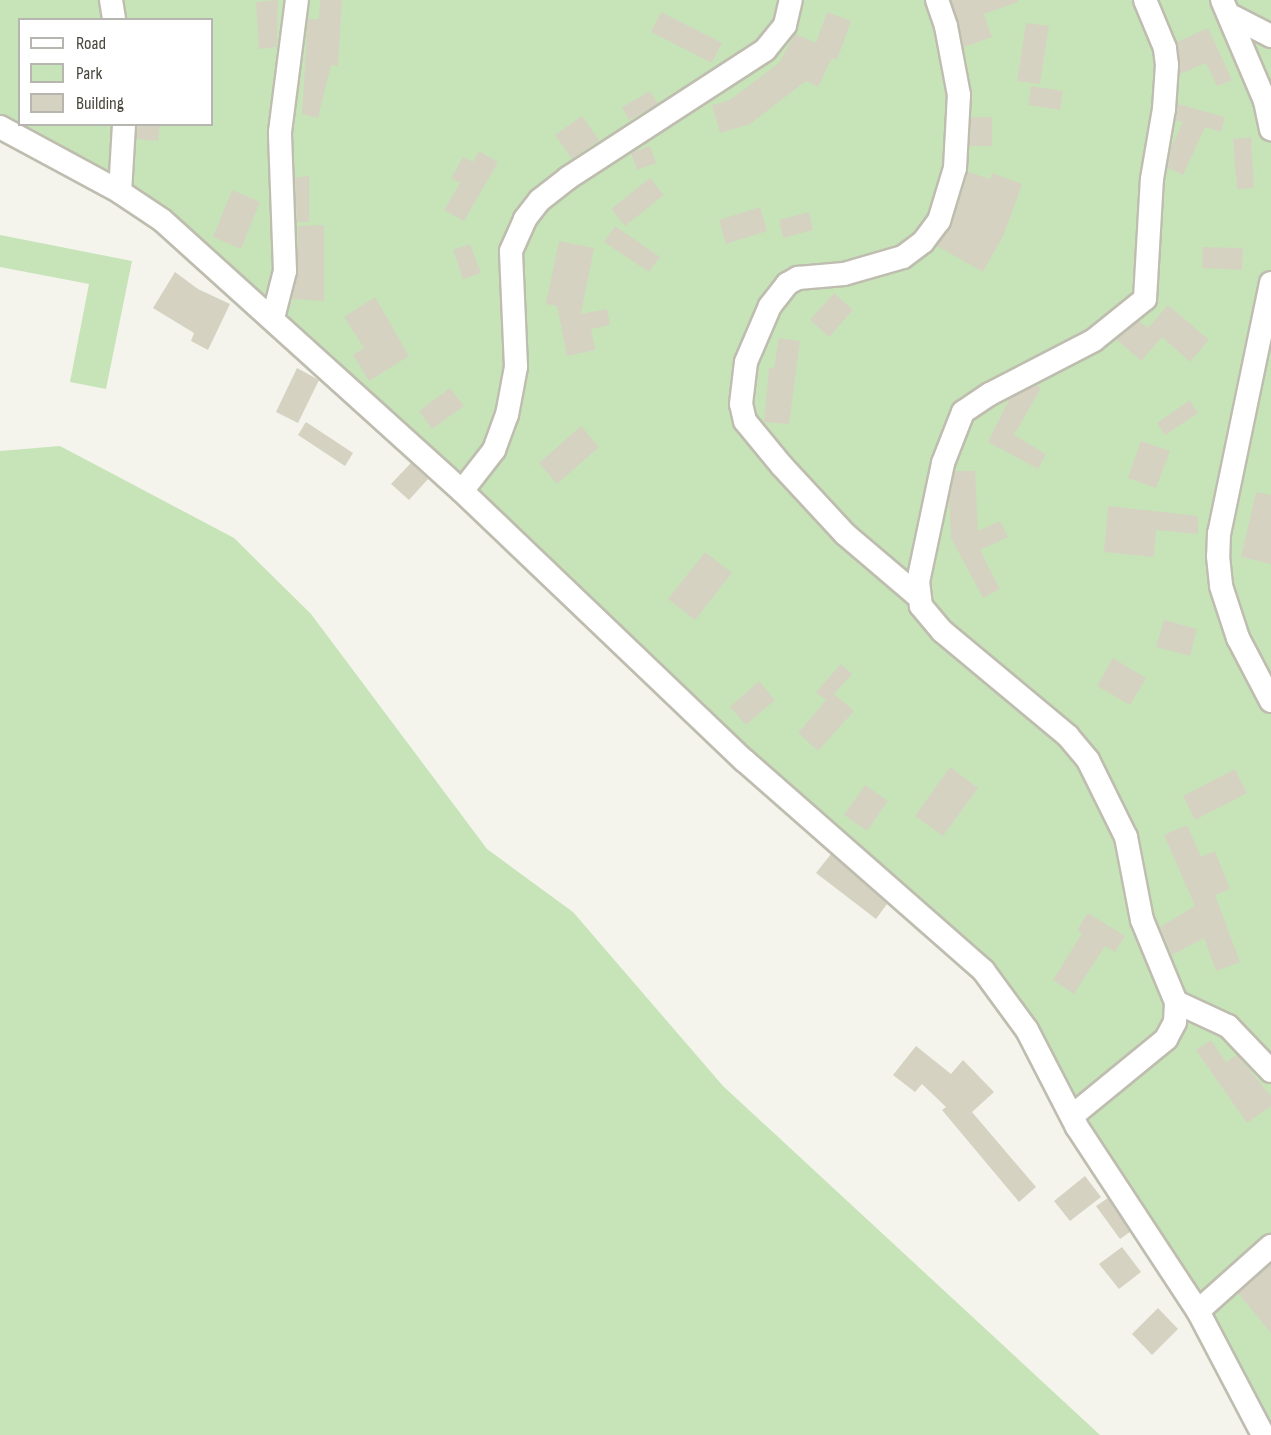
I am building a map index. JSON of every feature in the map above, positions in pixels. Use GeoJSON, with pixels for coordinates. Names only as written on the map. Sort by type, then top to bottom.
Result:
{"type":"FeatureCollection","features":[{"type":"Feature","properties":{"kind":"street"},"geometry":{"type":"LineString","coordinates":[[111,0],[114,18]]}},
{"type":"Feature","properties":{"kind":"street"},"geometry":{"type":"LineString","coordinates":[[273,318],[285,271],[280,132],[297,0]]}},
{"type":"Feature","properties":{"kind":"street"},"geometry":{"type":"LineString","coordinates":[[919,597],[845,534],[790,475],[745,421],[741,404],[746,362],[770,306],[787,284],[798,278],[844,273],[903,257],[923,242],[939,221],[955,168],[959,95],[949,37],[937,0]]}},
{"type":"Feature","properties":{"kind":"street"},"geometry":{"type":"LineString","coordinates":[[1072,1116],[1166,1039],[1175,1022],[1176,1002],[1142,920],[1126,837],[1088,760],[1068,736],[942,631],[926,614],[919,597],[920,564],[943,463],[963,412],[990,394],[1094,340],[1137,309],[1148,293],[1152,179],[1167,65],[1165,48],[1145,0]]}},
{"type":"Feature","properties":{"kind":"street"},"geometry":{"type":"LineString","coordinates":[[462,491],[494,450],[507,415],[516,367],[512,251],[525,219],[540,200],[568,178],[765,50],[785,25],[790,1]]}},
{"type":"Feature","properties":{"kind":"street"},"geometry":{"type":"LineString","coordinates":[[1226,7],[1271,36]]}},
{"type":"Feature","properties":{"kind":"street"},"geometry":{"type":"LineString","coordinates":[[1226,7],[1264,101],[1271,129]]}},
{"type":"Feature","properties":{"kind":"street"},"geometry":{"type":"LineString","coordinates":[[120,192],[124,126]]}},
{"type":"Feature","properties":{"kind":"street"},"geometry":{"type":"LineString","coordinates":[[0,127],[120,192],[162,220],[462,491],[745,761],[983,970],[1028,1030],[1072,1116],[1198,1311],[1263,1435]]}},
{"type":"Feature","properties":{"kind":"street"},"geometry":{"type":"LineString","coordinates":[[1271,283],[1219,533],[1218,556],[1221,586],[1238,638],[1271,701]]}},
{"type":"Feature","properties":{"kind":"street"},"geometry":{"type":"LineString","coordinates":[[1176,1002],[1228,1026],[1271,1071]]}},
{"type":"Feature","properties":{"kind":"street"},"geometry":{"type":"LineString","coordinates":[[1198,1311],[1271,1246]]}},
{"type":"Feature","properties":{"kind":"green space"},"geometry":{"type":"Polygon","coordinates":[[[0,0],[1271,0],[1271,1422],[1079,1111],[1018,1000],[163,216],[0,123],[0,0]]]}},
{"type":"Feature","properties":{"kind":"green space"},"geometry":{"type":"Polygon","coordinates":[[[0,235],[132,261],[106,389],[70,382],[89,284],[0,267],[0,235]]]}},
{"type":"Feature","properties":{"kind":"green space"},"geometry":{"type":"Polygon","coordinates":[[[60,446],[234,538],[311,614],[487,849],[573,912],[723,1086],[1100,1435],[0,1435],[0,451],[60,446]]]}},
{"type":"Feature","properties":{"kind":"building"},"geometry":{"type":"Polygon","coordinates":[[[278,0],[277,47],[259,49],[256,2],[278,0]]]}},
{"type":"Feature","properties":{"kind":"building"},"geometry":{"type":"Polygon","coordinates":[[[320,0],[342,0],[338,66],[331,65],[318,118],[302,114],[308,19],[319,19],[320,0]]]}},
{"type":"Feature","properties":{"kind":"building"},"geometry":{"type":"Polygon","coordinates":[[[951,0],[1018,0],[1018,2],[984,14],[992,37],[964,47],[951,0]]]}},
{"type":"Feature","properties":{"kind":"building"},"geometry":{"type":"Polygon","coordinates":[[[661,12],[722,43],[712,63],[651,32],[661,12]]]}},
{"type":"Feature","properties":{"kind":"building"},"geometry":{"type":"Polygon","coordinates":[[[827,12],[851,21],[837,60],[832,58],[818,87],[806,81],[750,124],[720,133],[712,105],[730,100],[779,63],[795,34],[816,43],[827,12]]]}},
{"type":"Feature","properties":{"kind":"building"},"geometry":{"type":"Polygon","coordinates":[[[1026,23],[1049,26],[1040,84],[1017,81],[1026,23]]]}},
{"type":"Feature","properties":{"kind":"building"},"geometry":{"type":"Polygon","coordinates":[[[1208,28],[1232,80],[1217,86],[1206,63],[1180,74],[1177,42],[1208,28]]]}},
{"type":"Feature","properties":{"kind":"building"},"geometry":{"type":"Polygon","coordinates":[[[1031,86],[1063,91],[1060,110],[1028,105],[1031,86]]]}},
{"type":"Feature","properties":{"kind":"building"},"geometry":{"type":"Polygon","coordinates":[[[650,91],[658,104],[629,120],[622,107],[650,91]]]}},
{"type":"Feature","properties":{"kind":"building"},"geometry":{"type":"Polygon","coordinates":[[[1178,104],[1225,117],[1221,132],[1205,127],[1183,175],[1168,168],[1171,147],[1183,122],[1176,120],[1178,104]]]}},
{"type":"Feature","properties":{"kind":"building"},"geometry":{"type":"Polygon","coordinates":[[[582,116],[599,140],[572,159],[555,135],[582,116]]]}},
{"type":"Feature","properties":{"kind":"building"},"geometry":{"type":"Polygon","coordinates":[[[971,117],[992,117],[992,146],[970,146],[971,117]]]}},
{"type":"Feature","properties":{"kind":"building"},"geometry":{"type":"Polygon","coordinates":[[[138,126],[160,126],[158,141],[137,139],[138,126]]]}},
{"type":"Feature","properties":{"kind":"building"},"geometry":{"type":"Polygon","coordinates":[[[1251,137],[1254,188],[1237,189],[1233,139],[1251,137]]]}},
{"type":"Feature","properties":{"kind":"building"},"geometry":{"type":"Polygon","coordinates":[[[650,146],[656,163],[637,170],[631,153],[650,146]]]}},
{"type":"Feature","properties":{"kind":"building"},"geometry":{"type":"Polygon","coordinates":[[[479,151],[498,162],[464,221],[444,210],[460,183],[451,178],[463,157],[473,162],[479,151]]]}},
{"type":"Feature","properties":{"kind":"building"},"geometry":{"type":"Polygon","coordinates":[[[968,172],[990,179],[992,173],[1022,184],[1004,234],[983,272],[937,246],[952,225],[968,172]]]}},
{"type":"Feature","properties":{"kind":"building"},"geometry":{"type":"Polygon","coordinates":[[[309,176],[309,222],[297,222],[295,178],[309,176]]]}},
{"type":"Feature","properties":{"kind":"building"},"geometry":{"type":"Polygon","coordinates":[[[650,178],[664,195],[625,226],[611,209],[650,178]]]}},
{"type":"Feature","properties":{"kind":"building"},"geometry":{"type":"Polygon","coordinates":[[[232,190],[260,202],[241,249],[213,237],[232,190]]]}},
{"type":"Feature","properties":{"kind":"building"},"geometry":{"type":"Polygon","coordinates":[[[760,207],[767,231],[726,244],[719,220],[760,207]]]}},
{"type":"Feature","properties":{"kind":"building"},"geometry":{"type":"Polygon","coordinates":[[[809,212],[813,230],[783,238],[779,220],[809,212]]]}},
{"type":"Feature","properties":{"kind":"building"},"geometry":{"type":"Polygon","coordinates":[[[324,225],[324,301],[292,299],[298,271],[298,226],[324,225]]]}},
{"type":"Feature","properties":{"kind":"building"},"geometry":{"type":"Polygon","coordinates":[[[615,226],[660,257],[649,272],[604,242],[615,226]]]}},
{"type":"Feature","properties":{"kind":"building"},"geometry":{"type":"Polygon","coordinates":[[[559,241],[594,248],[581,314],[607,309],[610,325],[591,329],[595,350],[567,356],[557,306],[546,304],[559,241]]]}},
{"type":"Feature","properties":{"kind":"building"},"geometry":{"type":"Polygon","coordinates":[[[470,244],[481,273],[463,279],[453,250],[470,244]]]}},
{"type":"Feature","properties":{"kind":"building"},"geometry":{"type":"Polygon","coordinates":[[[1203,247],[1243,248],[1242,270],[1202,268],[1203,247]]]}},
{"type":"Feature","properties":{"kind":"building"},"geometry":{"type":"Polygon","coordinates":[[[175,272],[198,289],[230,304],[208,350],[191,341],[194,333],[153,308],[175,272]]]}},
{"type":"Feature","properties":{"kind":"building"},"geometry":{"type":"Polygon","coordinates":[[[834,293],[853,310],[829,337],[810,320],[834,293]]]}},
{"type":"Feature","properties":{"kind":"building"},"geometry":{"type":"Polygon","coordinates":[[[375,297],[409,356],[369,381],[353,355],[364,348],[344,317],[375,297]]]}},
{"type":"Feature","properties":{"kind":"building"},"geometry":{"type":"Polygon","coordinates":[[[1168,305],[1209,340],[1190,362],[1162,337],[1141,361],[1116,339],[1139,321],[1148,328],[1168,305]]]}},
{"type":"Feature","properties":{"kind":"building"},"geometry":{"type":"Polygon","coordinates":[[[779,338],[800,341],[789,424],[764,422],[769,368],[774,368],[779,338]]]}},
{"type":"Feature","properties":{"kind":"building"},"geometry":{"type":"Polygon","coordinates":[[[297,368],[319,380],[298,423],[276,412],[297,368]]]}},
{"type":"Feature","properties":{"kind":"building"},"geometry":{"type":"Polygon","coordinates":[[[1036,385],[1041,388],[1014,435],[1046,454],[1038,469],[988,442],[1009,399],[1036,385]]]}},
{"type":"Feature","properties":{"kind":"building"},"geometry":{"type":"Polygon","coordinates":[[[450,388],[464,406],[432,429],[419,411],[450,388]]]}},
{"type":"Feature","properties":{"kind":"building"},"geometry":{"type":"Polygon","coordinates":[[[1190,400],[1198,413],[1165,435],[1157,423],[1190,400]]]}},
{"type":"Feature","properties":{"kind":"building"},"geometry":{"type":"Polygon","coordinates":[[[306,422],[353,453],[345,466],[298,435],[306,422]]]}},
{"type":"Feature","properties":{"kind":"building"},"geometry":{"type":"Polygon","coordinates":[[[581,426],[599,447],[557,484],[539,463],[581,426]]]}},
{"type":"Feature","properties":{"kind":"building"},"geometry":{"type":"Polygon","coordinates":[[[1141,441],[1170,451],[1156,488],[1128,478],[1141,441]]]}},
{"type":"Feature","properties":{"kind":"building"},"geometry":{"type":"Polygon","coordinates":[[[411,463],[428,479],[409,500],[391,484],[411,463]]]}},
{"type":"Feature","properties":{"kind":"building"},"geometry":{"type":"Polygon","coordinates":[[[955,471],[975,471],[978,531],[1000,521],[1008,537],[980,550],[1000,589],[983,598],[951,538],[949,498],[955,471]]]}},
{"type":"Feature","properties":{"kind":"building"},"geometry":{"type":"Polygon","coordinates":[[[1256,492],[1271,495],[1271,564],[1241,557],[1256,492]]]}},
{"type":"Feature","properties":{"kind":"building"},"geometry":{"type":"Polygon","coordinates":[[[1108,506],[1198,516],[1198,534],[1156,530],[1154,557],[1104,552],[1108,506]]]}},
{"type":"Feature","properties":{"kind":"building"},"geometry":{"type":"Polygon","coordinates":[[[705,552],[732,573],[695,620],[668,599],[705,552]]]}},
{"type":"Feature","properties":{"kind":"building"},"geometry":{"type":"Polygon","coordinates":[[[1164,620],[1197,629],[1190,656],[1156,647],[1164,620]]]}},
{"type":"Feature","properties":{"kind":"building"},"geometry":{"type":"Polygon","coordinates":[[[1113,658],[1146,678],[1130,705],[1097,686],[1113,658]]]}},
{"type":"Feature","properties":{"kind":"building"},"geometry":{"type":"Polygon","coordinates":[[[841,664],[852,674],[834,694],[854,711],[818,751],[798,733],[826,700],[816,692],[841,664]]]}},
{"type":"Feature","properties":{"kind":"building"},"geometry":{"type":"Polygon","coordinates":[[[759,681],[775,700],[746,725],[730,707],[759,681]]]}},
{"type":"Feature","properties":{"kind":"building"},"geometry":{"type":"Polygon","coordinates":[[[950,767],[978,788],[943,836],[915,816],[950,767]]]}},
{"type":"Feature","properties":{"kind":"building"},"geometry":{"type":"Polygon","coordinates":[[[1235,769],[1247,793],[1195,820],[1183,796],[1235,769]]]}},
{"type":"Feature","properties":{"kind":"building"},"geometry":{"type":"Polygon","coordinates":[[[865,785],[888,801],[867,831],[844,815],[865,785]]]}},
{"type":"Feature","properties":{"kind":"building"},"geometry":{"type":"Polygon","coordinates":[[[1187,825],[1201,857],[1215,851],[1230,889],[1215,895],[1240,962],[1216,971],[1204,938],[1172,955],[1160,927],[1195,906],[1164,835],[1187,825]]]}},
{"type":"Feature","properties":{"kind":"building"},"geometry":{"type":"Polygon","coordinates":[[[831,854],[887,904],[876,919],[816,873],[831,854]]]}},
{"type":"Feature","properties":{"kind":"building"},"geometry":{"type":"Polygon","coordinates":[[[1088,913],[1125,936],[1115,952],[1105,946],[1074,994],[1053,980],[1082,933],[1077,930],[1088,913]]]}},
{"type":"Feature","properties":{"kind":"building"},"geometry":{"type":"Polygon","coordinates":[[[1211,1040],[1226,1062],[1237,1055],[1271,1096],[1271,1106],[1247,1123],[1196,1050],[1211,1040]]]}},
{"type":"Feature","properties":{"kind":"building"},"geometry":{"type":"Polygon","coordinates":[[[916,1046],[951,1074],[963,1060],[994,1092],[972,1112],[1036,1187],[1019,1202],[942,1110],[946,1107],[922,1084],[915,1092],[893,1075],[916,1046]]]}},
{"type":"Feature","properties":{"kind":"building"},"geometry":{"type":"Polygon","coordinates":[[[1085,1176],[1101,1197],[1070,1221],[1054,1201],[1085,1176]]]}},
{"type":"Feature","properties":{"kind":"building"},"geometry":{"type":"Polygon","coordinates":[[[1108,1198],[1130,1232],[1120,1239],[1096,1206],[1108,1198]]]}},
{"type":"Feature","properties":{"kind":"building"},"geometry":{"type":"Polygon","coordinates":[[[1122,1247],[1141,1272],[1119,1289],[1099,1264],[1122,1247]]]}},
{"type":"Feature","properties":{"kind":"building"},"geometry":{"type":"Polygon","coordinates":[[[1271,1264],[1271,1333],[1238,1293],[1271,1264]]]}},
{"type":"Feature","properties":{"kind":"building"},"geometry":{"type":"Polygon","coordinates":[[[1158,1308],[1178,1329],[1152,1355],[1132,1334],[1158,1308]]]}}]}
